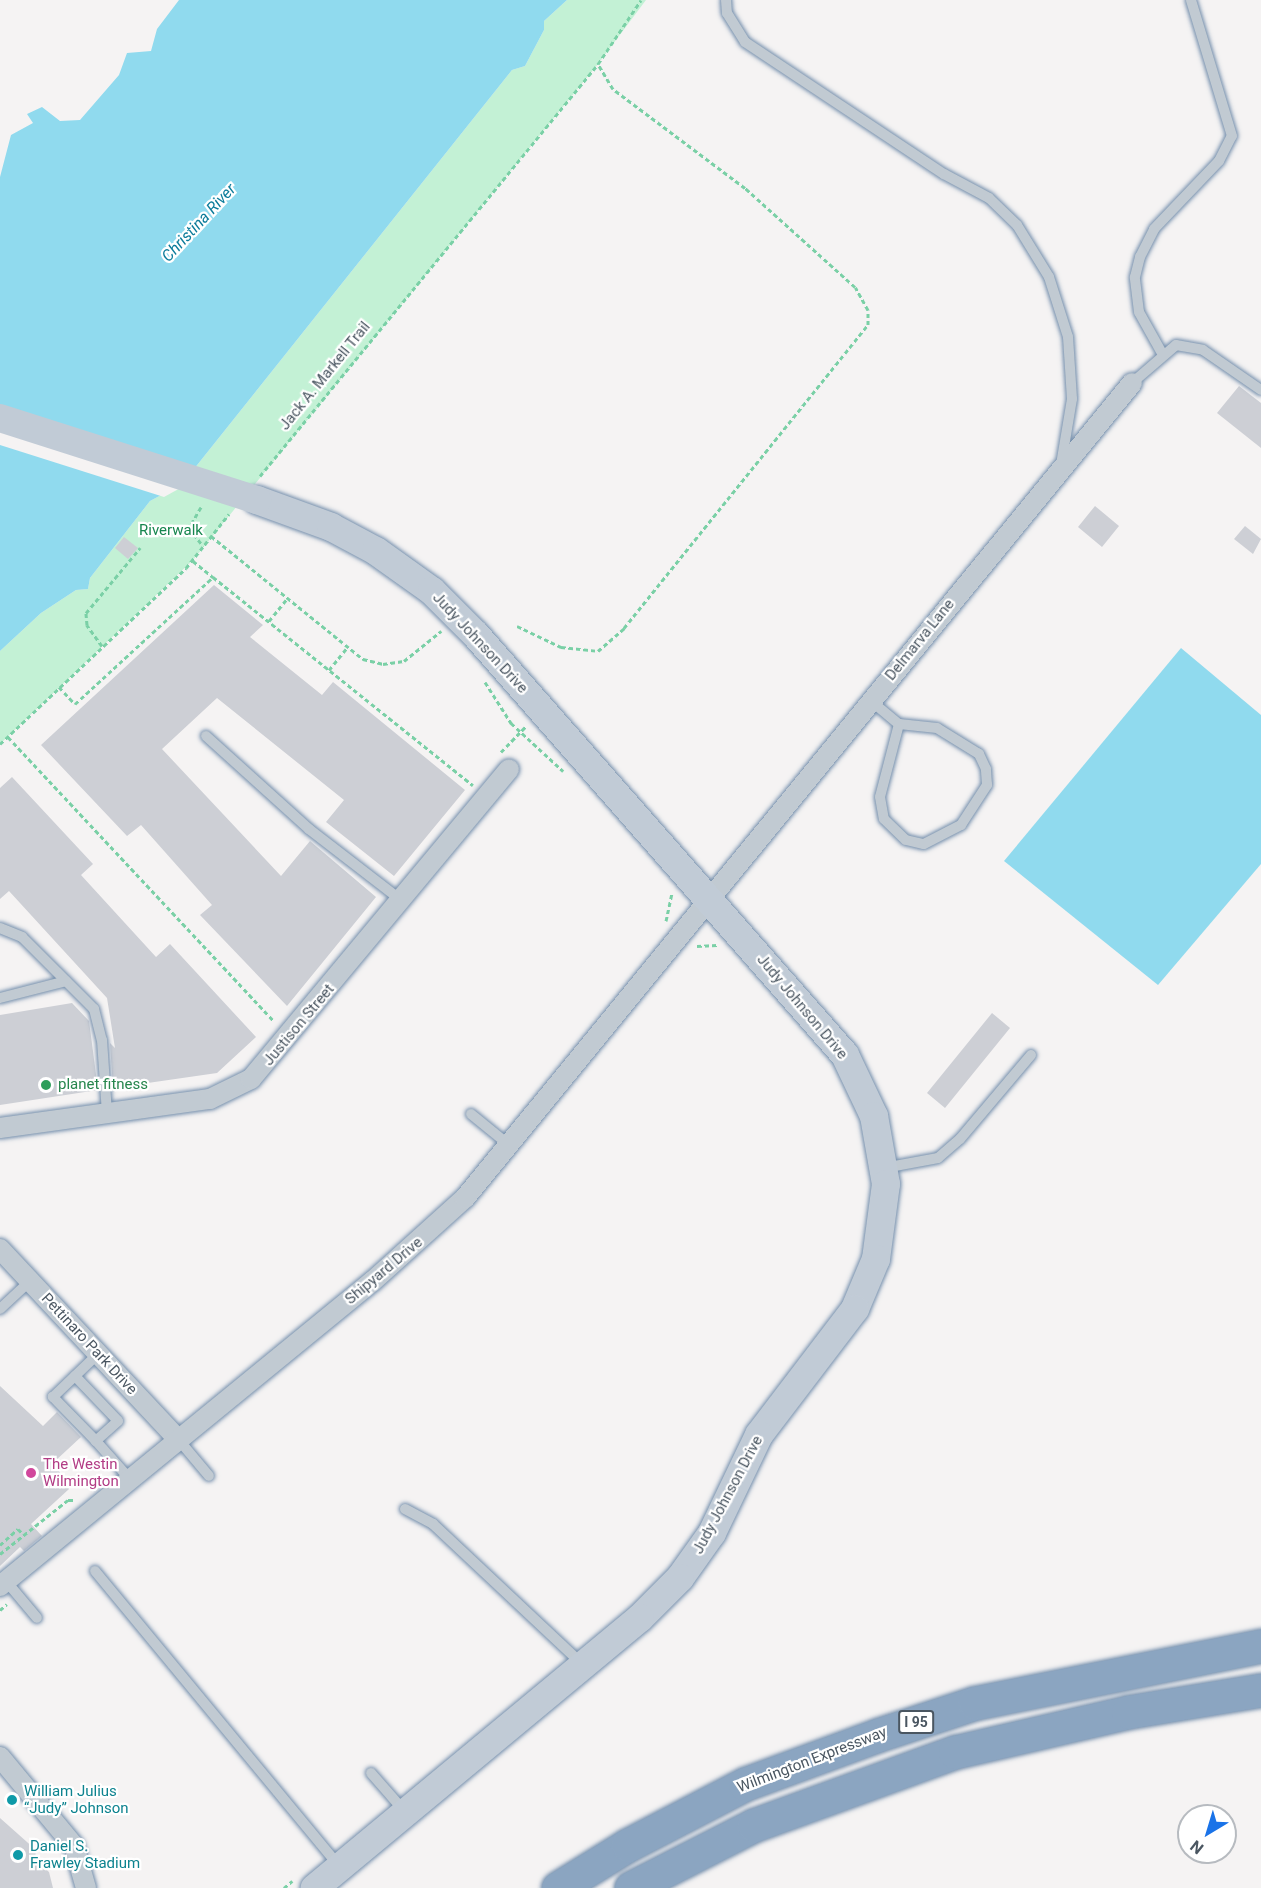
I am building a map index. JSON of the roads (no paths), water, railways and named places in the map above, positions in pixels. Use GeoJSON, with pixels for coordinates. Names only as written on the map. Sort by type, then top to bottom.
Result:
{"type":"FeatureCollection","features":[{"type":"Feature","properties":{"kind":"highway","name":"Wilmington Expressway"},"geometry":{"type":"LineString","coordinates":[[558,1888],[594,1865],[746,1784],[931,1716],[1071,1681],[1261,1646]]}},
{"type":"Feature","properties":{"kind":"highway"},"geometry":{"type":"LineString","coordinates":[[631,1888],[754,1825],[955,1752],[1128,1712],[1261,1690]]}},
{"type":"Feature","properties":{"kind":"street","name":"Delmarva Lane"},"geometry":{"type":"LineString","coordinates":[[701,906],[1132,382]]}},
{"type":"Feature","properties":{"kind":"street","name":"Judy Johnson Drive"},"geometry":{"type":"LineString","coordinates":[[0,418],[331,527],[399,565],[455,613],[542,709],[701,906],[845,1055],[869,1101],[885,1168],[883,1224],[876,1259],[845,1325],[759,1435],[712,1533],[686,1571],[654,1605],[406,1813],[334,1859],[315,1888]]}},
{"type":"Feature","properties":{"kind":"street","name":"Justison Street"},"geometry":{"type":"LineString","coordinates":[[0,1128],[220,1097],[252,1079],[290,1038],[487,795],[502,763]]}},
{"type":"Feature","properties":{"kind":"street","name":"Shipyard Drive"},"geometry":{"type":"LineString","coordinates":[[3,1583],[431,1232],[509,1145],[701,906]]}},
{"type":"Feature","properties":{"kind":"street","name":"Pettinaro Park Drive"},"geometry":{"type":"LineString","coordinates":[[0,1249],[178,1439]]}},
{"type":"Feature","properties":{"kind":"street"},"geometry":{"type":"LineString","coordinates":[[0,1757],[74,1846],[86,1888]]}},
{"type":"Feature","properties":{"kind":"lane"},"geometry":{"type":"LineString","coordinates":[[726,0],[727,13],[745,42],[944,174],[989,198],[1017,225],[1049,277],[1068,337],[1072,399],[1060,469]]}},
{"type":"Feature","properties":{"kind":"lane"},"geometry":{"type":"LineString","coordinates":[[1163,354],[1139,312],[1135,277],[1140,257],[1154,229],[1219,161],[1232,136],[1191,0]]}},
{"type":"Feature","properties":{"kind":"lane"},"geometry":{"type":"LineString","coordinates":[[1132,382],[1176,345],[1203,350],[1261,390]]}},
{"type":"Feature","properties":{"kind":"lane"},"geometry":{"type":"LineString","coordinates":[[870,700],[899,724],[937,728],[979,754],[986,769],[987,785],[961,825],[924,844],[906,840],[884,819],[880,797],[899,724]]}},
{"type":"Feature","properties":{"kind":"lane"},"geometry":{"type":"LineString","coordinates":[[206,736],[309,829],[401,900]]}},
{"type":"Feature","properties":{"kind":"lane"},"geometry":{"type":"LineString","coordinates":[[0,928],[22,937],[94,1009],[102,1040],[107,1114]]}},
{"type":"Feature","properties":{"kind":"lane"},"geometry":{"type":"LineString","coordinates":[[0,998],[66,981]]}},
{"type":"Feature","properties":{"kind":"lane"},"geometry":{"type":"LineString","coordinates":[[885,1168],[938,1158],[1031,1055]]}},
{"type":"Feature","properties":{"kind":"lane"},"geometry":{"type":"LineString","coordinates":[[471,1114],[509,1145]]}},
{"type":"Feature","properties":{"kind":"lane"},"geometry":{"type":"LineString","coordinates":[[0,1309],[30,1281]]}},
{"type":"Feature","properties":{"kind":"lane"},"geometry":{"type":"LineString","coordinates":[[98,1354],[53,1397],[129,1478]]}},
{"type":"Feature","properties":{"kind":"lane"},"geometry":{"type":"LineString","coordinates":[[75,1376],[118,1421],[96,1441]]}},
{"type":"Feature","properties":{"kind":"lane"},"geometry":{"type":"LineString","coordinates":[[178,1439],[209,1476]]}},
{"type":"Feature","properties":{"kind":"lane"},"geometry":{"type":"LineString","coordinates":[[405,1509],[433,1524],[583,1665]]}},
{"type":"Feature","properties":{"kind":"lane"},"geometry":{"type":"LineString","coordinates":[[95,1571],[334,1859]]}},
{"type":"Feature","properties":{"kind":"lane"},"geometry":{"type":"LineString","coordinates":[[3,1583],[37,1618]]}},
{"type":"Feature","properties":{"kind":"lane"},"geometry":{"type":"LineString","coordinates":[[372,1773],[406,1813]]}},
{"type":"Feature","properties":{"kind":"water","name":"Christina River"},"geometry":{"type":"Polygon","coordinates":[[[179,0],[567,0],[544,21],[544,30],[525,66],[512,70],[182,484],[150,501],[90,578],[88,589],[76,590],[41,613],[0,651],[0,177],[11,135],[33,123],[27,114],[42,107],[60,121],[80,120],[119,75],[127,53],[151,51],[157,29],[179,0]]]}},
{"type":"Feature","properties":{"kind":"water"},"geometry":{"type":"Polygon","coordinates":[[[1181,648],[1261,715],[1261,864],[1158,985],[1004,861],[1181,648]]]}},
{"type":"Feature","properties":{"kind":"place","name":"planet fitness"},"geometry":{"type":"Point","coordinates":[46,1085]}},
{"type":"Feature","properties":{"kind":"place","name":"The Westin Wilmington"},"geometry":{"type":"Point","coordinates":[31,1473]}},
{"type":"Feature","properties":{"kind":"place","name":"William Julius “Judy” Johnson"},"geometry":{"type":"Point","coordinates":[12,1800]}},
{"type":"Feature","properties":{"kind":"place","name":"Daniel S. Frawley Stadium"},"geometry":{"type":"Point","coordinates":[18,1855]}},
{"type":"Feature","properties":{"kind":"park label","name":"Riverwalk"},"geometry":{"type":"Point","coordinates":[171,531]}}]}
